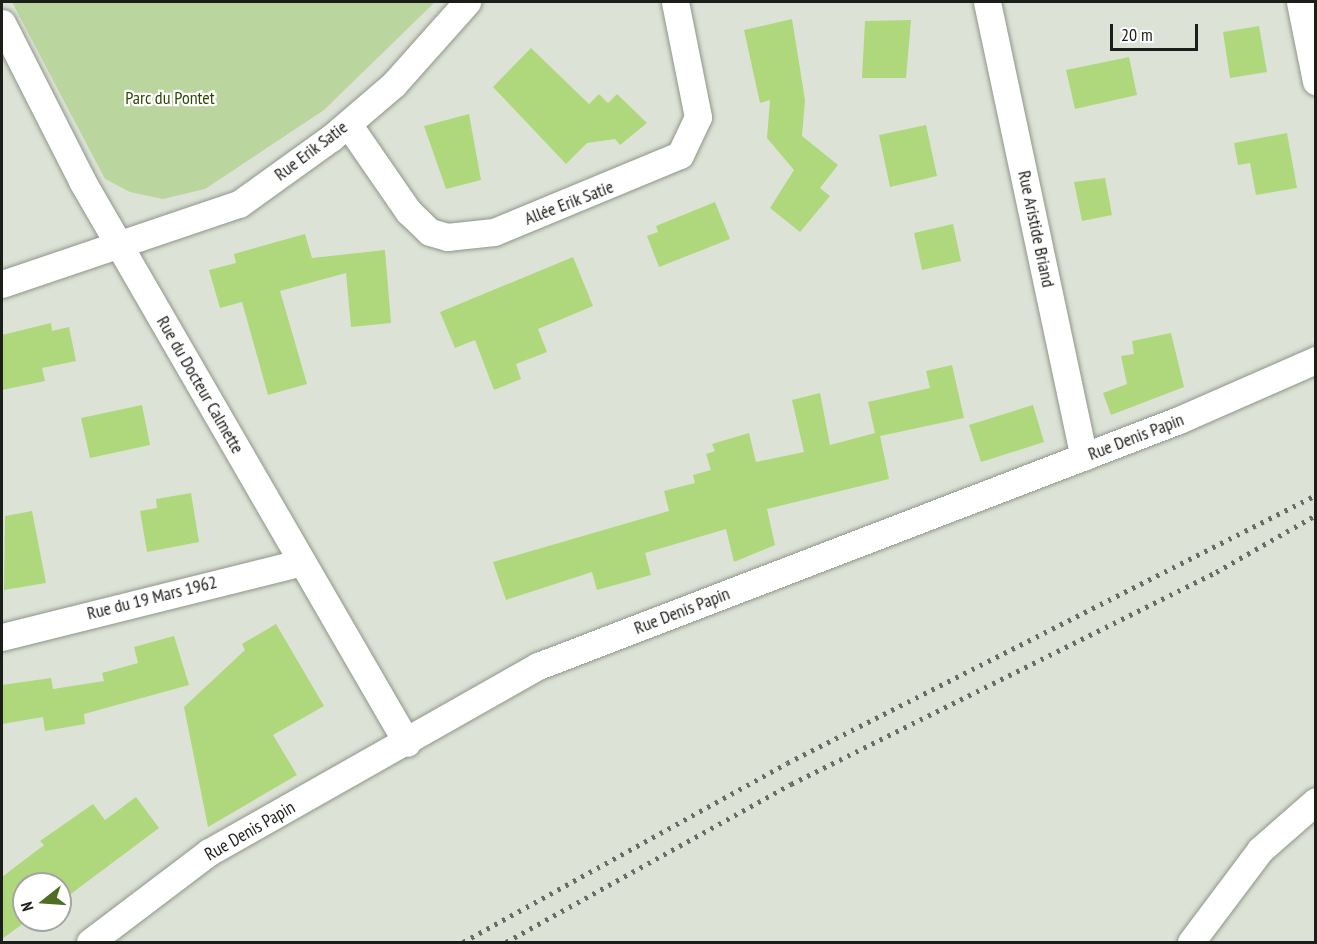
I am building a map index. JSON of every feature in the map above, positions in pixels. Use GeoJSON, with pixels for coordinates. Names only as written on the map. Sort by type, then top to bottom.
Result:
{"type":"FeatureCollection","features":[{"type":"Feature","properties":{"kind":"street","name":"Rue Erik Satie"},"geometry":{"type":"LineString","coordinates":[[2,285],[239,204],[348,124],[394,84],[467,2]]}},
{"type":"Feature","properties":{"kind":"street","name":"Allée Erik Satie"},"geometry":{"type":"LineString","coordinates":[[348,124],[408,211],[430,232],[447,237],[494,232],[680,155],[698,117],[675,2]]}},
{"type":"Feature","properties":{"kind":"street","name":"Rue Aristide Briand"},"geometry":{"type":"LineString","coordinates":[[987,2],[1084,457]]}},
{"type":"Feature","properties":{"kind":"street"},"geometry":{"type":"LineString","coordinates":[[1300,2],[1316,81]]}},
{"type":"Feature","properties":{"kind":"street","name":"Rue du Docteur Calmette"},"geometry":{"type":"LineString","coordinates":[[2,23],[119,245],[407,743]]}},
{"type":"Feature","properties":{"kind":"street","name":"Rue Denis Papin"},"geometry":{"type":"LineString","coordinates":[[90,942],[209,852],[407,743],[538,666],[1084,457],[1316,360]]}},
{"type":"Feature","properties":{"kind":"street","name":"Rue du 19 Mars 1962"},"geometry":{"type":"LineString","coordinates":[[2,637],[302,562]]}},
{"type":"Feature","properties":{"kind":"street"},"geometry":{"type":"LineString","coordinates":[[1191,942],[1260,850],[1316,801]]}},
{"type":"Feature","properties":{"kind":"green space","name":"Parc du Pontet"},"geometry":{"type":"Polygon","coordinates":[[[12,2],[435,2],[324,110],[205,189],[163,199],[130,192],[105,179],[12,2]]]}},
{"type":"Feature","properties":{"kind":"building"},"geometry":{"type":"Polygon","coordinates":[[[792,19],[805,100],[802,136],[838,165],[820,188],[830,196],[800,232],[770,208],[794,170],[767,138],[770,100],[760,103],[744,30],[792,19]]]}},
{"type":"Feature","properties":{"kind":"building"},"geometry":{"type":"Polygon","coordinates":[[[911,20],[906,78],[862,78],[865,21],[911,20]]]}},
{"type":"Feature","properties":{"kind":"building"},"geometry":{"type":"Polygon","coordinates":[[[1259,26],[1267,72],[1230,78],[1223,32],[1259,26]]]}},
{"type":"Feature","properties":{"kind":"building"},"geometry":{"type":"Polygon","coordinates":[[[531,48],[589,104],[599,94],[608,103],[617,94],[647,123],[620,145],[615,139],[587,143],[566,164],[493,87],[531,48]]]}},
{"type":"Feature","properties":{"kind":"building"},"geometry":{"type":"Polygon","coordinates":[[[1129,57],[1137,95],[1075,109],[1066,70],[1129,57]]]}},
{"type":"Feature","properties":{"kind":"building"},"geometry":{"type":"Polygon","coordinates":[[[469,114],[481,180],[446,189],[424,126],[469,114]]]}},
{"type":"Feature","properties":{"kind":"building"},"geometry":{"type":"Polygon","coordinates":[[[926,125],[937,176],[890,187],[879,135],[926,125]]]}},
{"type":"Feature","properties":{"kind":"building"},"geometry":{"type":"Polygon","coordinates":[[[1287,133],[1297,188],[1256,195],[1250,163],[1238,165],[1234,143],[1287,133]]]}},
{"type":"Feature","properties":{"kind":"building"},"geometry":{"type":"Polygon","coordinates":[[[1105,178],[1112,215],[1082,221],[1074,182],[1105,178]]]}},
{"type":"Feature","properties":{"kind":"building"},"geometry":{"type":"Polygon","coordinates":[[[715,202],[730,239],[659,267],[647,236],[658,232],[656,226],[715,202]]]}},
{"type":"Feature","properties":{"kind":"building"},"geometry":{"type":"Polygon","coordinates":[[[953,224],[961,261],[922,270],[914,233],[953,224]]]}},
{"type":"Feature","properties":{"kind":"building"},"geometry":{"type":"Polygon","coordinates":[[[305,234],[312,258],[385,250],[391,323],[351,327],[346,273],[280,291],[307,384],[268,395],[242,302],[220,308],[209,270],[236,263],[234,254],[305,234]]]}},
{"type":"Feature","properties":{"kind":"building"},"geometry":{"type":"Polygon","coordinates":[[[573,257],[593,306],[538,329],[547,352],[516,364],[521,379],[494,390],[475,340],[455,348],[440,312],[573,257]]]}},
{"type":"Feature","properties":{"kind":"building"},"geometry":{"type":"Polygon","coordinates":[[[51,323],[52,331],[69,327],[76,361],[42,368],[45,381],[2,390],[2,335],[51,323]]]}},
{"type":"Feature","properties":{"kind":"building"},"geometry":{"type":"Polygon","coordinates":[[[1171,333],[1184,387],[1111,415],[1103,393],[1127,384],[1121,356],[1134,354],[1132,341],[1171,333]]]}},
{"type":"Feature","properties":{"kind":"building"},"geometry":{"type":"Polygon","coordinates":[[[952,365],[964,418],[880,436],[889,479],[767,509],[775,545],[734,562],[726,529],[645,553],[651,575],[597,590],[592,572],[506,600],[493,562],[669,511],[664,491],[695,483],[693,475],[711,470],[706,454],[715,451],[712,444],[749,433],[756,462],[804,452],[792,400],[820,393],[830,445],[875,433],[868,402],[930,388],[926,371],[952,365]]]}},
{"type":"Feature","properties":{"kind":"building"},"geometry":{"type":"Polygon","coordinates":[[[142,405],[150,445],[90,458],[81,418],[142,405]]]}},
{"type":"Feature","properties":{"kind":"building"},"geometry":{"type":"Polygon","coordinates":[[[1033,405],[1044,442],[981,462],[969,425],[1033,405]]]}},
{"type":"Feature","properties":{"kind":"building"},"geometry":{"type":"Polygon","coordinates":[[[191,493],[199,542],[147,552],[140,511],[157,508],[156,499],[191,493]]]}},
{"type":"Feature","properties":{"kind":"building"},"geometry":{"type":"Polygon","coordinates":[[[32,511],[46,583],[4,590],[5,516],[32,511]]]}},
{"type":"Feature","properties":{"kind":"building"},"geometry":{"type":"Polygon","coordinates":[[[276,624],[324,706],[273,735],[297,775],[208,827],[184,707],[245,650],[242,644],[276,624]]]}},
{"type":"Feature","properties":{"kind":"building"},"geometry":{"type":"Polygon","coordinates":[[[174,636],[189,685],[84,714],[85,724],[45,731],[43,717],[2,724],[2,685],[51,678],[53,689],[104,681],[102,673],[138,663],[134,647],[174,636]]]}},
{"type":"Feature","properties":{"kind":"building"},"geometry":{"type":"Polygon","coordinates":[[[136,797],[159,828],[72,893],[72,872],[12,872],[12,932],[2,939],[2,877],[44,845],[40,841],[93,804],[105,820],[136,797]]]}},
{"type":"Feature","properties":{"kind":"railway"},"geometry":{"type":"LineString","coordinates":[[463,942],[787,763],[1316,495]]}},
{"type":"Feature","properties":{"kind":"railway"},"geometry":{"type":"LineString","coordinates":[[506,942],[791,784],[1216,572],[1316,515]]}}]}
